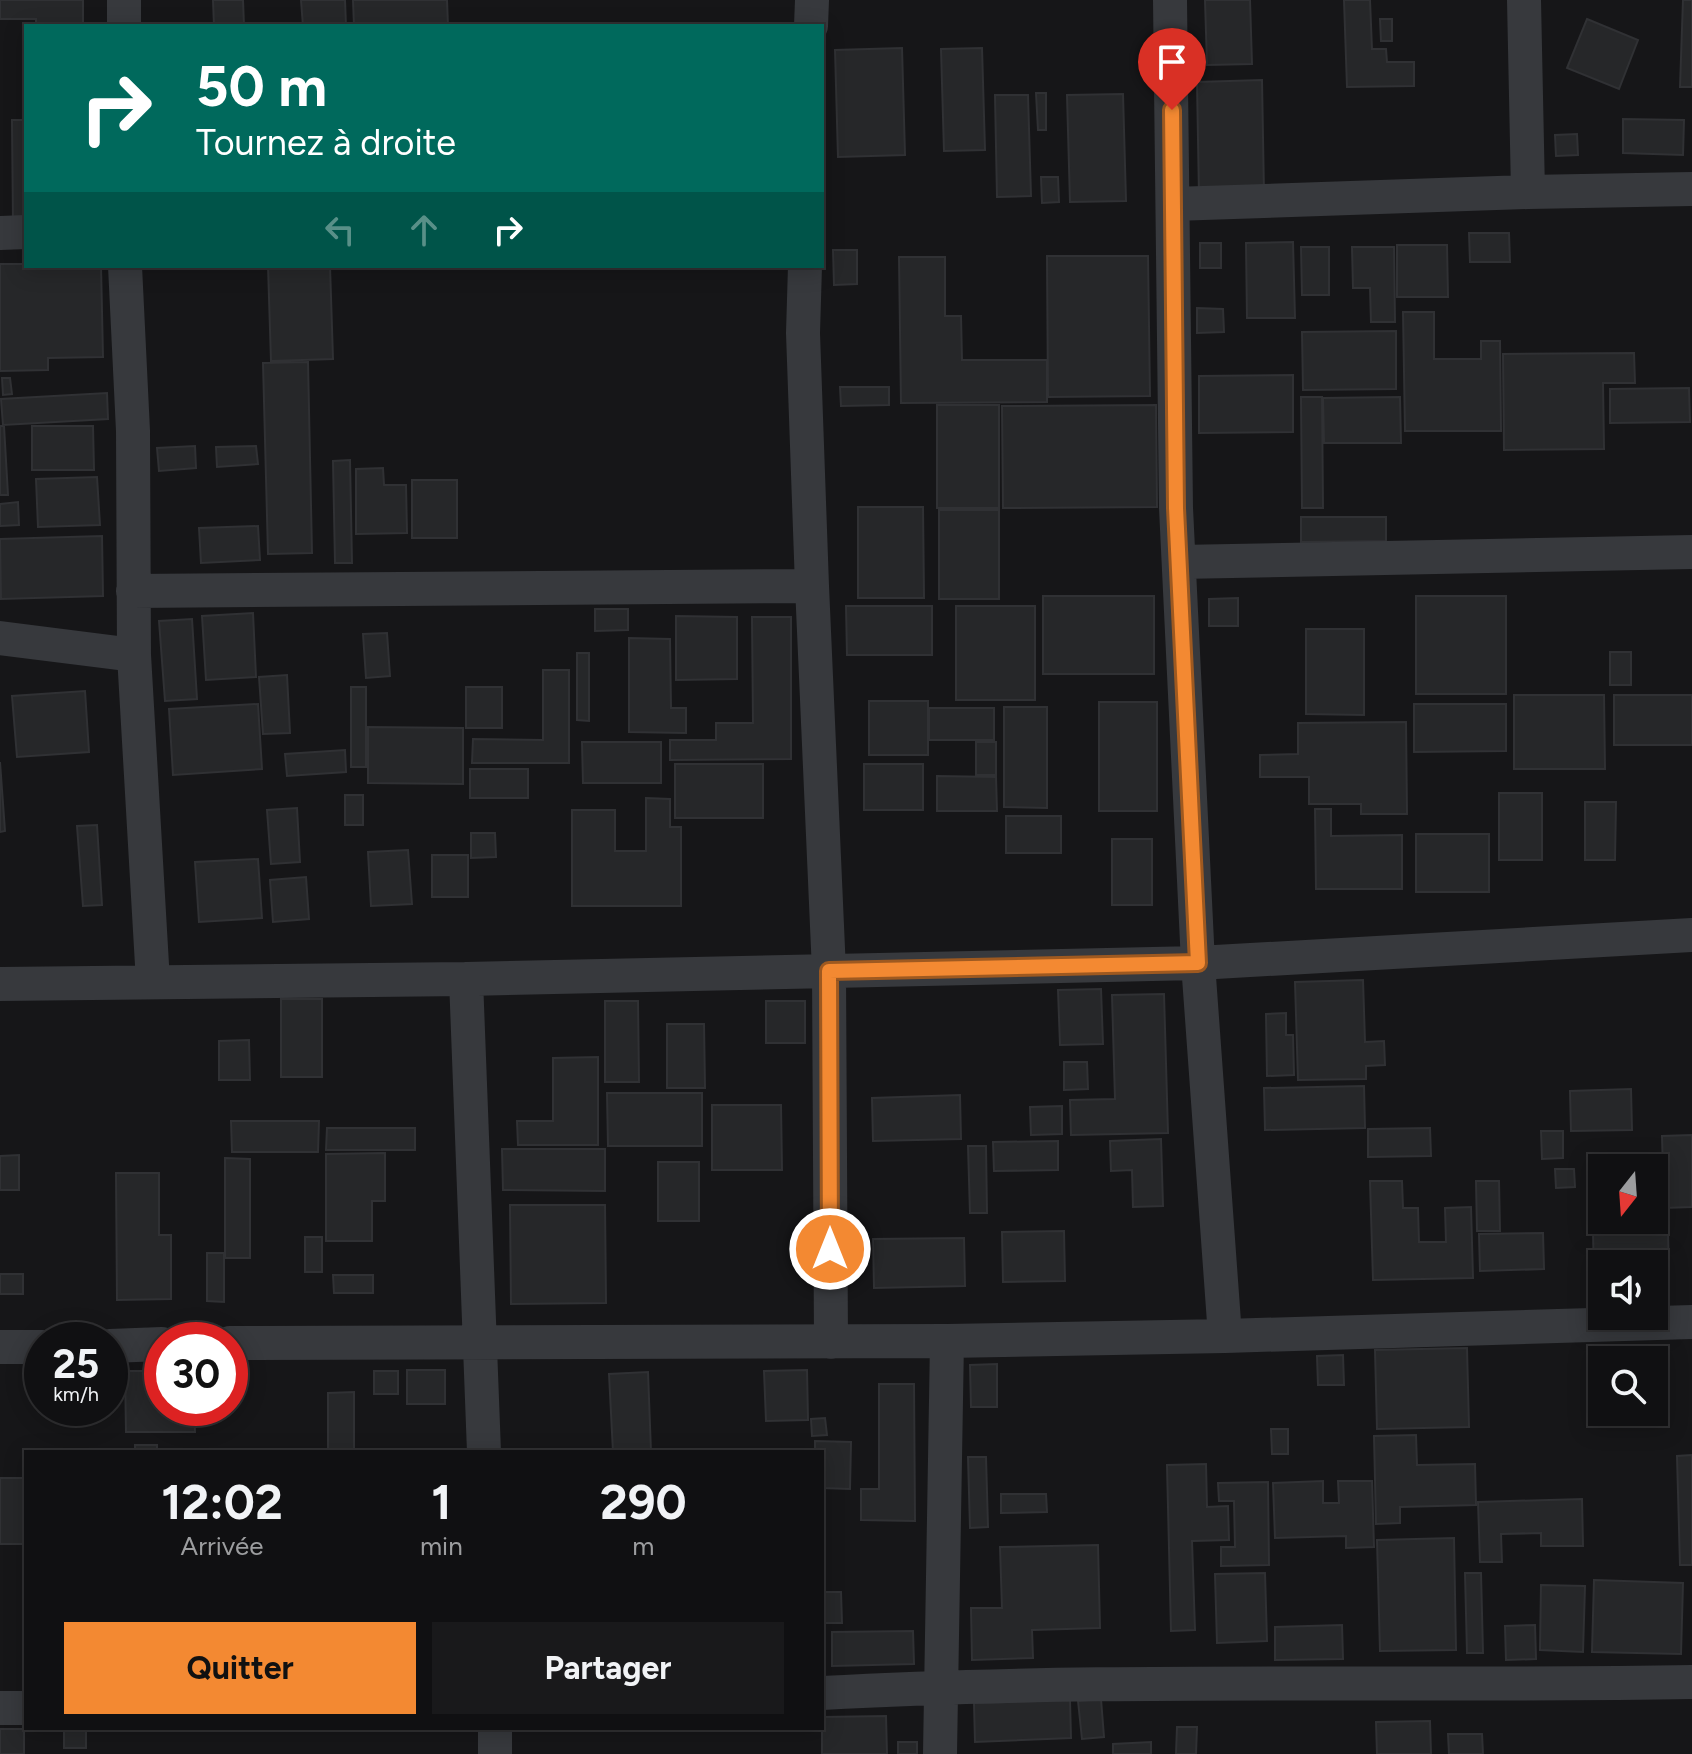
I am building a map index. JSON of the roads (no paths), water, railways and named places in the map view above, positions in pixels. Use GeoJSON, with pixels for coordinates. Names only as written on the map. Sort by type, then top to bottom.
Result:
{"type":"FeatureCollection","features":[{"type":"Feature","properties":{"kind":"street"},"geometry":{"type":"LineString","coordinates":[[124,0],[124,24]]}},
{"type":"Feature","properties":{"kind":"street"},"geometry":{"type":"LineString","coordinates":[[811,24],[812,0]]}},
{"type":"Feature","properties":{"kind":"street"},"geometry":{"type":"LineString","coordinates":[[1170,0],[1176,508],[1198,963],[1225,1336]]}},
{"type":"Feature","properties":{"kind":"street"},"geometry":{"type":"LineString","coordinates":[[1524,0],[1528,192]]}},
{"type":"Feature","properties":{"kind":"street"},"geometry":{"type":"LineString","coordinates":[[1173,204],[1692,189]]}},
{"type":"Feature","properties":{"kind":"street"},"geometry":{"type":"LineString","coordinates":[[0,233],[24,232]]}},
{"type":"Feature","properties":{"kind":"street"},"geometry":{"type":"LineString","coordinates":[[125,268],[133,431],[134,655],[153,982]]}},
{"type":"Feature","properties":{"kind":"street"},"geometry":{"type":"LineString","coordinates":[[805,268],[803,333],[829,971],[831,1342]]}},
{"type":"Feature","properties":{"kind":"street"},"geometry":{"type":"LineString","coordinates":[[1179,562],[1692,552]]}},
{"type":"Feature","properties":{"kind":"street"},"geometry":{"type":"LineString","coordinates":[[133,591],[812,586]]}},
{"type":"Feature","properties":{"kind":"street"},"geometry":{"type":"LineString","coordinates":[[0,638],[134,655]]}},
{"type":"Feature","properties":{"kind":"street"},"geometry":{"type":"LineString","coordinates":[[0,984],[466,979],[1198,963],[1692,935]]}},
{"type":"Feature","properties":{"kind":"street"},"geometry":{"type":"LineString","coordinates":[[466,979],[484,1450]]}},
{"type":"Feature","properties":{"kind":"street"},"geometry":{"type":"LineString","coordinates":[[248,1343],[947,1341],[1692,1322]]}},
{"type":"Feature","properties":{"kind":"street"},"geometry":{"type":"LineString","coordinates":[[940,1754],[947,1341]]}},
{"type":"Feature","properties":{"kind":"street"},"geometry":{"type":"LineString","coordinates":[[0,1347],[24,1347]]}},
{"type":"Feature","properties":{"kind":"street"},"geometry":{"type":"LineString","coordinates":[[824,1693],[1136,1683],[1520,1685],[1692,1682]]}},
{"type":"Feature","properties":{"kind":"street"},"geometry":{"type":"LineString","coordinates":[[0,1708],[24,1708]]}},
{"type":"Feature","properties":{"kind":"street"},"geometry":{"type":"LineString","coordinates":[[495,1730],[495,1754]]}}]}
